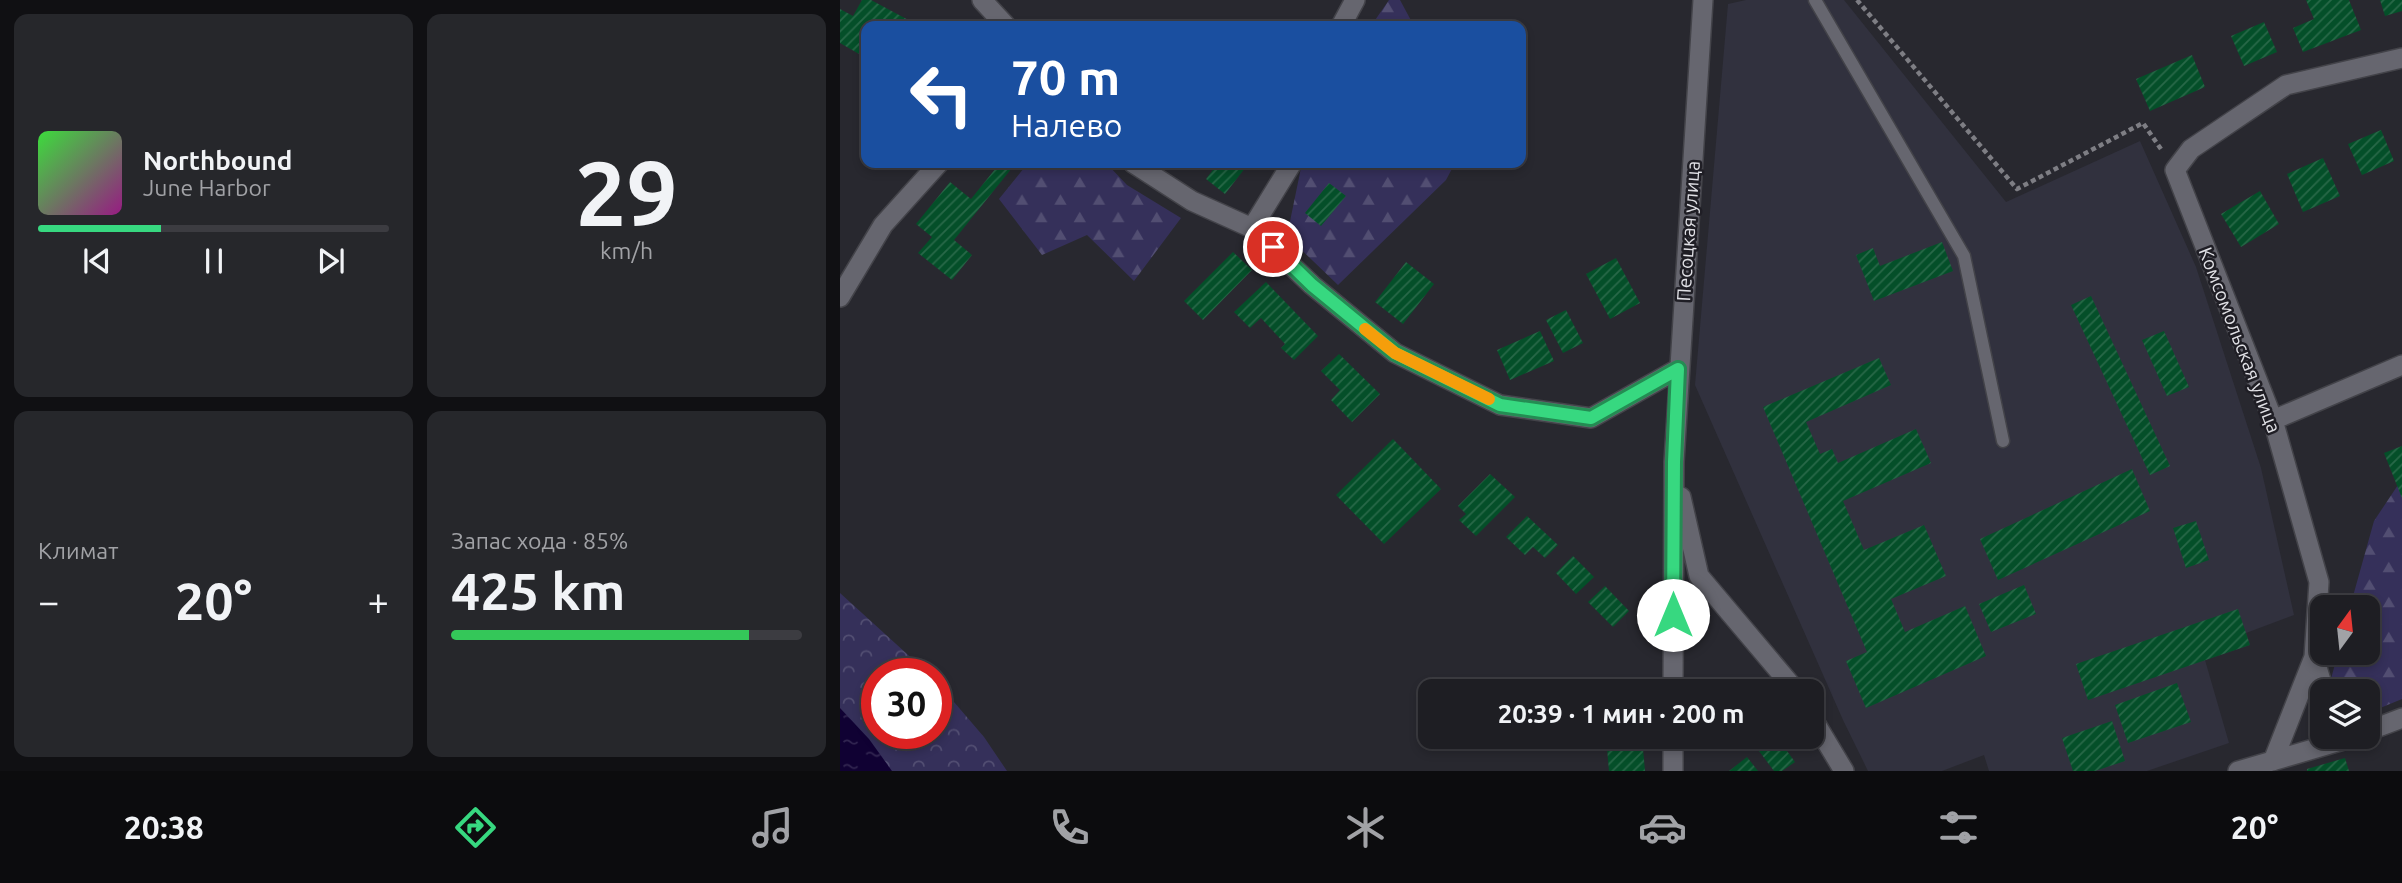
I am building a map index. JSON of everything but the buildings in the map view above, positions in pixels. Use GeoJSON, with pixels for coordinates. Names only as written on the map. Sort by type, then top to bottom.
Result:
{"type":"FeatureCollection","features":[{"type":"Feature","properties":{"kind":"street"},"geometry":{"type":"LineString","coordinates":[[982,0],[1001,21]]}},
{"type":"Feature","properties":{"kind":"street"},"geometry":{"type":"LineString","coordinates":[[1344,21],[1355,0]]}},
{"type":"Feature","properties":{"kind":"street","name":"Песоцкая улица"},"geometry":{"type":"LineString","coordinates":[[1673,679],[1674,462],[1678,369],[1703,0]]}},
{"type":"Feature","properties":{"kind":"street"},"geometry":{"type":"LineString","coordinates":[[2175,170],[2191,149],[2286,85],[2402,58]]}},
{"type":"Feature","properties":{"kind":"street"},"geometry":{"type":"LineString","coordinates":[[840,297],[883,225],[934,168]]}},
{"type":"Feature","properties":{"kind":"street"},"geometry":{"type":"LineString","coordinates":[[1138,168],[1192,201],[1252,228],[1312,285],[1395,353],[1500,405],[1591,418],[1678,369]]}},
{"type":"Feature","properties":{"kind":"street"},"geometry":{"type":"LineString","coordinates":[[1252,228],[1289,168]]}},
{"type":"Feature","properties":{"kind":"street","name":"Комсомольская улица"},"geometry":{"type":"LineString","coordinates":[[2175,170],[2273,420],[2319,582],[2318,595]]}},
{"type":"Feature","properties":{"kind":"street"},"geometry":{"type":"LineString","coordinates":[[2273,420],[2402,365]]}},
{"type":"Feature","properties":{"kind":"street","name":"Песоцкая улица"},"geometry":{"type":"LineString","coordinates":[[1674,462],[1699,576],[1786,679]]}},
{"type":"Feature","properties":{"kind":"street","name":"Комсомольская улица"},"geometry":{"type":"LineString","coordinates":[[2273,761],[2311,665]]}},
{"type":"Feature","properties":{"kind":"street"},"geometry":{"type":"LineString","coordinates":[[2380,728],[2401,720]]}},
{"type":"Feature","properties":{"kind":"street"},"geometry":{"type":"LineString","coordinates":[[1824,738],[1844,771]]}},
{"type":"Feature","properties":{"kind":"street"},"geometry":{"type":"LineString","coordinates":[[1673,749],[1673,771]]}},
{"type":"Feature","properties":{"kind":"street"},"geometry":{"type":"LineString","coordinates":[[2238,771],[2312,749]]}},
{"type":"Feature","properties":{"kind":"lane"},"geometry":{"type":"LineString","coordinates":[[1815,0],[1964,256],[2003,442]]}},
{"type":"Feature","properties":{"kind":"path"},"geometry":{"type":"LineString","coordinates":[[1857,0],[2017,189],[2143,122],[2175,170]]}},
{"type":"Feature","properties":{"kind":"shaded area"},"geometry":{"type":"Polygon","coordinates":[[[1746,0],[1844,0],[2006,202],[2140,141],[2196,267],[2261,468],[2294,615],[2246,633],[2250,645],[2205,660],[2229,743],[2147,771],[1989,771],[1984,755],[1942,771],[1868,771],[1695,385],[1728,4],[1746,0]]]}},
{"type":"Feature","properties":{"kind":"green space"},"geometry":{"type":"Polygon","coordinates":[[[1389,0],[1400,0],[1411,21],[1374,21],[1389,0]]]}},
{"type":"Feature","properties":{"kind":"green space"},"geometry":{"type":"Polygon","coordinates":[[[1024,168],[1111,168],[1127,185],[1181,218],[1134,281],[1087,235],[1042,255],[999,199],[1024,168]]]}},
{"type":"Feature","properties":{"kind":"green space"},"geometry":{"type":"Polygon","coordinates":[[[1301,168],[1452,168],[1446,180],[1338,285],[1287,236],[1301,168]]]}},
{"type":"Feature","properties":{"kind":"green space"},"geometry":{"type":"Polygon","coordinates":[[[2402,479],[2402,699],[2380,708],[2380,679],[2331,679],[2335,665],[2380,665],[2380,595],[2353,595],[2374,521],[2402,479]]]}},
{"type":"Feature","properties":{"kind":"green space"},"geometry":{"type":"Polygon","coordinates":[[[840,593],[911,658],[861,658],[861,749],[952,749],[952,700],[984,737],[1007,771],[840,771],[840,593]]]}},
{"type":"Feature","properties":{"kind":"water"},"geometry":{"type":"Polygon","coordinates":[[[840,708],[861,730],[861,749],[876,749],[892,771],[840,771],[840,708]]]}},
{"type":"Feature","properties":{"kind":"slow traffic"},"geometry":{"type":"LineString","coordinates":[[1365,329],[1395,353],[1489,399]]}},
{"type":"Feature","properties":{"kind":"route"},"geometry":{"type":"LineString","coordinates":[[1273,247],[1312,285],[1395,353],[1500,405],[1591,418],[1678,369],[1674,462],[1673,615]]}}]}
